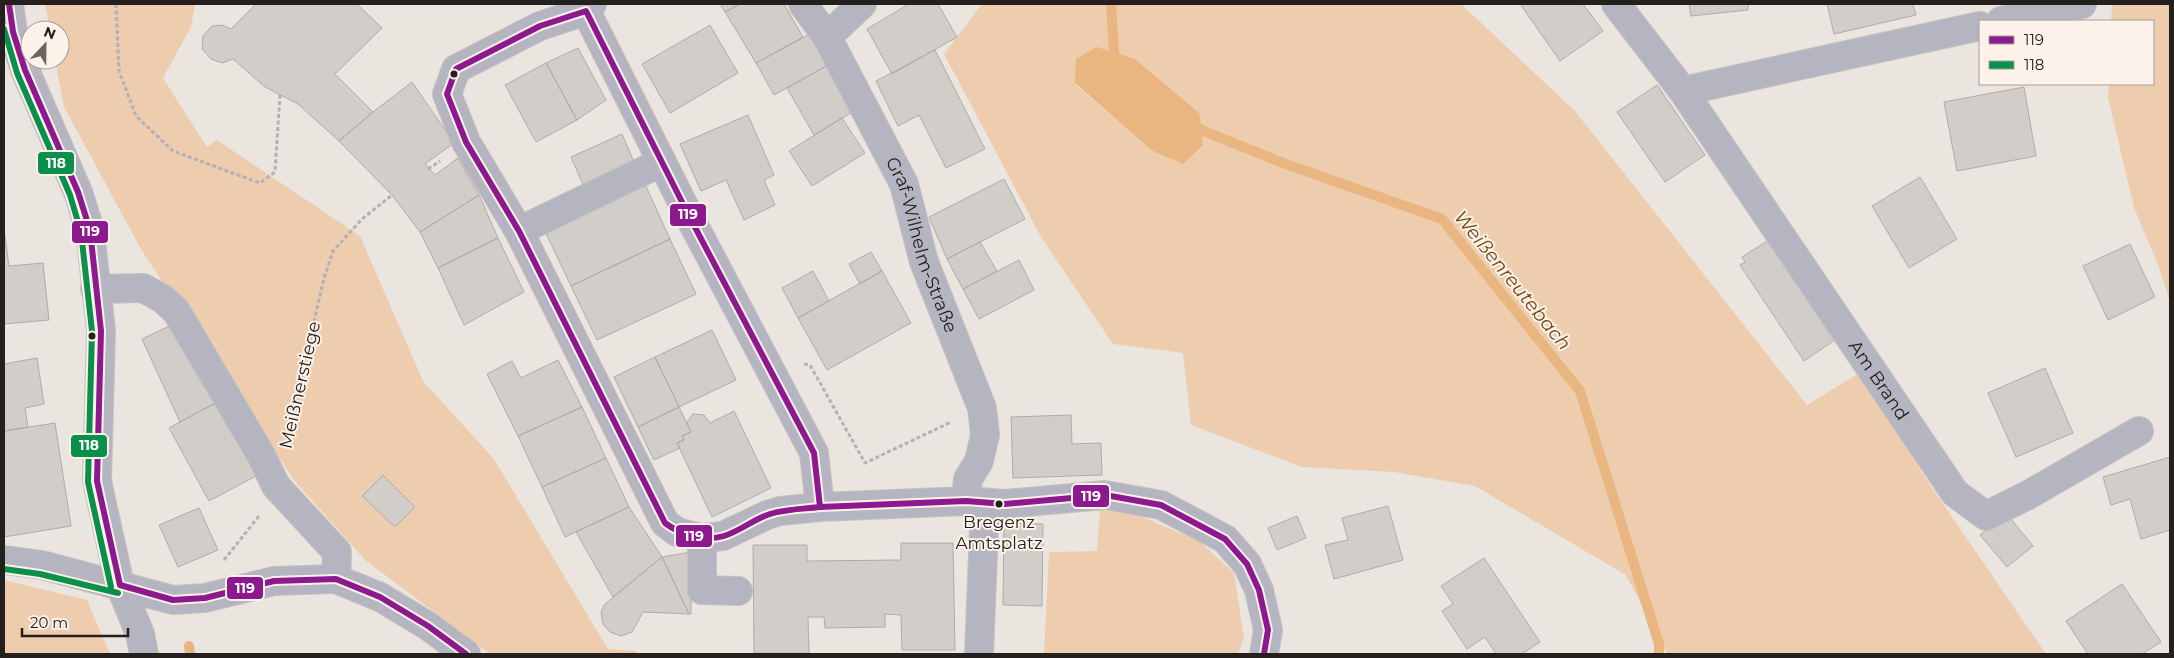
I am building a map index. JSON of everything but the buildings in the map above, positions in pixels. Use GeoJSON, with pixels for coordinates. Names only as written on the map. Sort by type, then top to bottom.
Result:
{"type":"FeatureCollection","features":[{"type":"Feature","properties":{"kind":"street"},"geometry":{"type":"LineString","coordinates":[[10,4],[13,32],[24,70],[78,192],[90,230],[101,331],[97,481],[120,586],[140,634],[144,654]]}},
{"type":"Feature","properties":{"kind":"street","name":"Graf-Wilhelm-Straße"},"geometry":{"type":"LineString","coordinates":[[803,4],[827,37],[904,184],[924,262],[982,408],[984,434],[979,461],[968,479],[976,502],[979,654]]}},
{"type":"Feature","properties":{"kind":"street"},"geometry":{"type":"LineString","coordinates":[[827,37],[862,4]]}},
{"type":"Feature","properties":{"kind":"street","name":"Am Brand"},"geometry":{"type":"LineString","coordinates":[[1616,4],[1683,91],[1955,493],[1986,516],[2028,495],[2139,431]]}},
{"type":"Feature","properties":{"kind":"street"},"geometry":{"type":"LineString","coordinates":[[2006,20],[2082,4]]}},
{"type":"Feature","properties":{"kind":"street"},"geometry":{"type":"LineString","coordinates":[[820,507],[814,453],[662,162],[589,7],[540,26],[456,69],[447,94],[466,142],[519,231],[665,523],[677,532],[702,538],[723,536],[767,514],[780,510],[820,507],[976,502],[1005,504],[1105,495],[1161,505],[1225,539],[1247,564],[1259,590],[1268,630],[1264,654]]}},
{"type":"Feature","properties":{"kind":"street"},"geometry":{"type":"LineString","coordinates":[[1683,91],[1979,26]]}},
{"type":"Feature","properties":{"kind":"street"},"geometry":{"type":"LineString","coordinates":[[519,231],[662,162]]}},
{"type":"Feature","properties":{"kind":"street"},"geometry":{"type":"LineString","coordinates":[[95,289],[143,288],[163,299],[176,311],[261,455],[276,486],[337,552],[336,578]]}},
{"type":"Feature","properties":{"kind":"street"},"geometry":{"type":"LineString","coordinates":[[702,538],[702,590],[738,591]]}},
{"type":"Feature","properties":{"kind":"street"},"geometry":{"type":"LineString","coordinates":[[4,560],[42,565],[173,600],[205,598],[274,581],[336,578],[380,597],[428,626],[466,654]]}},
{"type":"Feature","properties":{"kind":"path"},"geometry":{"type":"LineString","coordinates":[[116,4],[119,71],[129,98],[136,116],[173,151],[260,183],[275,172],[280,95]]}},
{"type":"Feature","properties":{"kind":"path","name":"Meißnerstiege"},"geometry":{"type":"LineString","coordinates":[[288,438],[324,278],[333,251],[362,219],[392,195]]}},
{"type":"Feature","properties":{"kind":"path"},"geometry":{"type":"LineString","coordinates":[[766,363],[810,365],[865,463],[930,432]]}},
{"type":"Feature","properties":{"kind":"path"},"geometry":{"type":"LineString","coordinates":[[205,598],[218,567],[257,519],[276,486]]}},
{"type":"Feature","properties":{"kind":"shaded area"},"geometry":{"type":"Polygon","coordinates":[[[45,4],[195,4],[191,27],[163,78],[207,147],[217,140],[360,236],[423,381],[494,459],[608,649],[637,651],[637,654],[490,654],[365,560],[294,480],[142,251],[64,107],[57,70],[70,70],[70,20],[48,20],[45,4]]]}},
{"type":"Feature","properties":{"kind":"shaded area"},"geometry":{"type":"Polygon","coordinates":[[[982,4],[1461,4],[1575,111],[1807,405],[1861,372],[1926,479],[2046,654],[1667,654],[1626,575],[1475,486],[1394,472],[1302,467],[1191,425],[1183,353],[1113,344],[1041,237],[944,54],[982,4]],[[1075,84],[1151,150],[1203,145],[1200,114],[1075,84]]]}},
{"type":"Feature","properties":{"kind":"shaded area"},"geometry":{"type":"Polygon","coordinates":[[[2112,4],[2170,4],[2170,302],[2159,267],[2134,208],[2108,97],[2109,85],[2154,85],[2154,20],[2111,20],[2112,4]]]}},
{"type":"Feature","properties":{"kind":"shaded area"},"geometry":{"type":"Polygon","coordinates":[[[1097,47],[1135,59],[1200,114],[1203,145],[1183,164],[1151,150],[1075,83],[1076,59],[1097,47]]]}},
{"type":"Feature","properties":{"kind":"shaded area"},"geometry":{"type":"Polygon","coordinates":[[[1100,510],[1135,514],[1199,541],[1234,573],[1244,638],[1238,654],[1044,654],[1049,552],[1097,551],[1100,510]]]}},
{"type":"Feature","properties":{"kind":"shaded area"},"geometry":{"type":"Polygon","coordinates":[[[4,580],[87,600],[110,654],[4,654],[4,580]]]}},
{"type":"Feature","properties":{"kind":"waterway","name":"Weißenreutebach"},"geometry":{"type":"LineString","coordinates":[[1111,4],[1115,66]]}},
{"type":"Feature","properties":{"kind":"waterway","name":"Weißenreutebach"},"geometry":{"type":"LineString","coordinates":[[1189,125],[1283,163],[1442,219],[1580,391],[1659,644],[1659,654]]}},
{"type":"Feature","properties":{"kind":"waterway"},"geometry":{"type":"LineString","coordinates":[[189,646],[190,654]]}},
{"type":"Feature","properties":{"kind":"transit line","name":"119"},"geometry":{"type":"LineString","coordinates":[[9,4],[13,32],[25,70],[78,192],[90,230],[101,331],[97,481],[120,585],[173,600],[205,598],[274,581],[336,579],[380,597],[428,626],[466,654]]}},
{"type":"Feature","properties":{"kind":"transit line","name":"119"},"geometry":{"type":"LineString","coordinates":[[586,11],[688,214],[814,453],[820,507],[770,514],[730,534],[716,538],[701,538],[685,534],[665,523],[519,231],[466,142],[447,94],[456,69],[540,26],[586,11]]}},
{"type":"Feature","properties":{"kind":"transit line","name":"118"},"geometry":{"type":"LineString","coordinates":[[4,29],[17,73],[70,195],[81,232],[92,331],[88,482],[111,587]]}},
{"type":"Feature","properties":{"kind":"transit line","name":"119"},"geometry":{"type":"LineString","coordinates":[[820,507],[966,501],[1005,504],[1105,495],[1161,505],[1225,539],[1247,564],[1259,590],[1268,630],[1264,654]]}},
{"type":"Feature","properties":{"kind":"transit line","name":"118"},"geometry":{"type":"LineString","coordinates":[[4,569],[40,574],[118,593]]}},
{"type":"Feature","properties":{"kind":"place","name":"Bregenz Amtsplatz"},"geometry":{"type":"Point","coordinates":[999,504]}}]}
